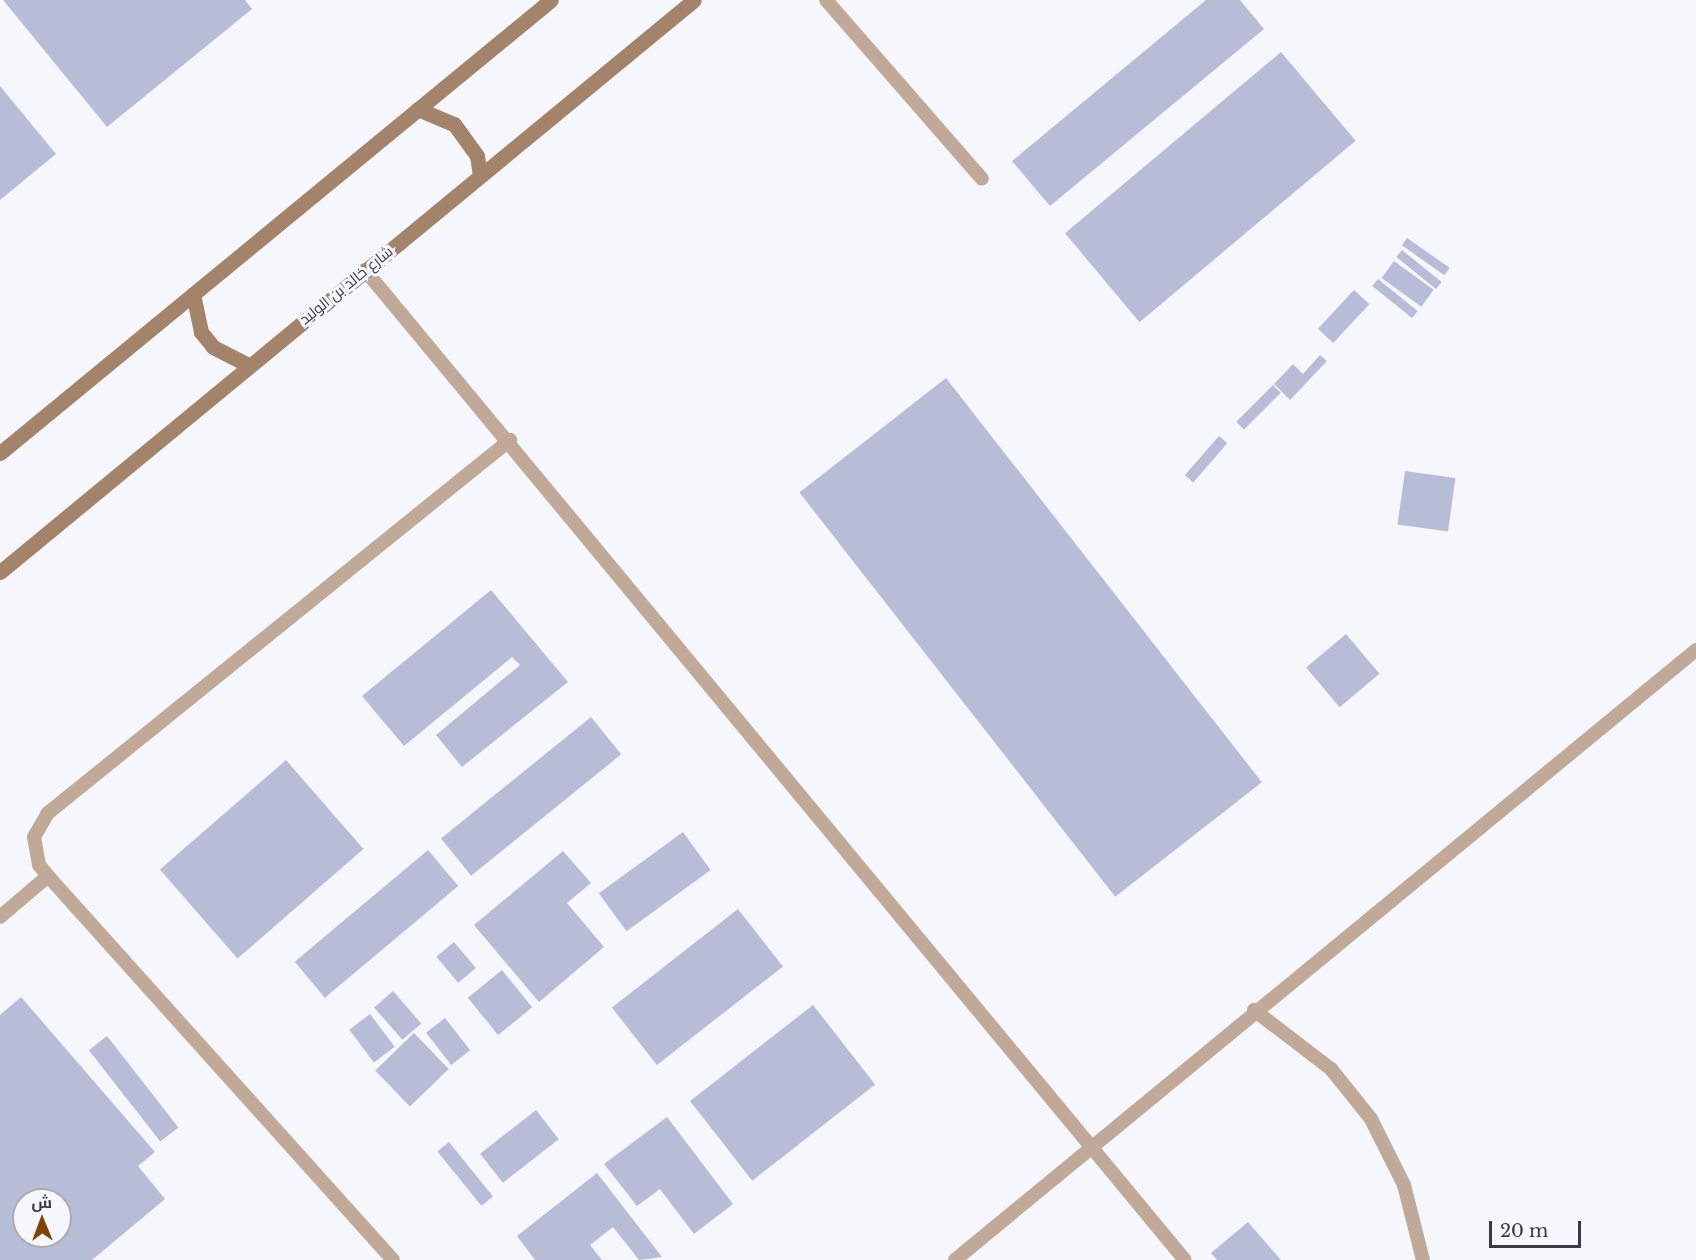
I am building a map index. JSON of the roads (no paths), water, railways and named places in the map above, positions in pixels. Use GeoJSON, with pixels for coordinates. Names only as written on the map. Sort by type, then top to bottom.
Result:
{"type":"FeatureCollection","features":[{"type":"Feature","properties":{"kind":"main road"},"geometry":{"type":"LineString","coordinates":[[0,453],[551,0]]}},
{"type":"Feature","properties":{"kind":"main road","name":"شارع خالد بن الوليد"},"geometry":{"type":"LineString","coordinates":[[0,572],[248,365],[694,0]]}},
{"type":"Feature","properties":{"kind":"main road"},"geometry":{"type":"LineString","coordinates":[[418,109],[461,131],[477,156],[480,176]]}},
{"type":"Feature","properties":{"kind":"main road"},"geometry":{"type":"LineString","coordinates":[[193,294],[194,314],[213,347],[248,365]]}},
{"type":"Feature","properties":{"kind":"lane"},"geometry":{"type":"LineString","coordinates":[[826,0],[982,179]]}},
{"type":"Feature","properties":{"kind":"lane"},"geometry":{"type":"LineString","coordinates":[[365,270],[510,440],[1185,1260]]}},
{"type":"Feature","properties":{"kind":"lane"},"geometry":{"type":"LineString","coordinates":[[393,1260],[48,876],[34,844],[48,813],[510,440]]}},
{"type":"Feature","properties":{"kind":"lane"},"geometry":{"type":"LineString","coordinates":[[955,1260],[1254,1010],[1696,650]]}},
{"type":"Feature","properties":{"kind":"lane"},"geometry":{"type":"LineString","coordinates":[[0,917],[48,876]]}},
{"type":"Feature","properties":{"kind":"lane"},"geometry":{"type":"LineString","coordinates":[[1254,1010],[1315,1054],[1371,1119],[1404,1185],[1423,1260]]}}]}
